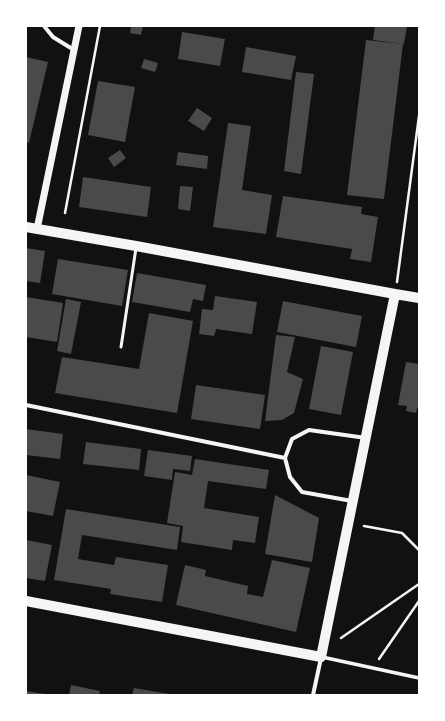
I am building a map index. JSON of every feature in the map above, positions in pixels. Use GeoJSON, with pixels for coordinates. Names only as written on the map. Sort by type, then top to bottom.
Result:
{"type":"FeatureCollection","features":[{"type":"Feature","properties":{"kind":"main road"},"geometry":{"type":"LineString","coordinates":[[26,227],[419,298]]}},
{"type":"Feature","properties":{"kind":"main road"},"geometry":{"type":"LineString","coordinates":[[26,601],[321,657],[395,294]]}},
{"type":"Feature","properties":{"kind":"street"},"geometry":{"type":"LineString","coordinates":[[44,26],[53,37],[74,50]]}},
{"type":"Feature","properties":{"kind":"street"},"geometry":{"type":"LineString","coordinates":[[36,229],[79,26]]}},
{"type":"Feature","properties":{"kind":"street"},"geometry":{"type":"LineString","coordinates":[[26,405],[285,458]]}},
{"type":"Feature","properties":{"kind":"street"},"geometry":{"type":"LineString","coordinates":[[353,501],[302,492],[290,477],[285,458],[292,439],[308,430],[366,438]]}},
{"type":"Feature","properties":{"kind":"street"},"geometry":{"type":"LineString","coordinates":[[313,695],[321,657],[419,678]]}},
{"type":"Feature","properties":{"kind":"lane"},"geometry":{"type":"LineString","coordinates":[[121,347],[136,246]]}},
{"type":"Feature","properties":{"kind":"path"},"geometry":{"type":"LineString","coordinates":[[65,213],[100,26]]}},
{"type":"Feature","properties":{"kind":"path"},"geometry":{"type":"LineString","coordinates":[[395,294],[419,116]]}},
{"type":"Feature","properties":{"kind":"path"},"geometry":{"type":"LineString","coordinates":[[364,526],[402,532],[419,550]]}},
{"type":"Feature","properties":{"kind":"path"},"geometry":{"type":"LineString","coordinates":[[341,638],[419,584]]}},
{"type":"Feature","properties":{"kind":"path"},"geometry":{"type":"LineString","coordinates":[[373,668],[419,601]]}},
{"type":"Feature","properties":{"kind":"building"},"geometry":{"type":"Polygon","coordinates":[[[131,26],[143,26],[141,35],[130,33],[131,26]]]}},
{"type":"Feature","properties":{"kind":"building"},"geometry":{"type":"Polygon","coordinates":[[[375,26],[407,26],[404,44],[373,40],[375,26]]]}},
{"type":"Feature","properties":{"kind":"building"},"geometry":{"type":"Polygon","coordinates":[[[182,32],[225,39],[220,66],[178,59],[182,32]]]}},
{"type":"Feature","properties":{"kind":"building"},"geometry":{"type":"Polygon","coordinates":[[[366,40],[403,44],[384,199],[347,195],[366,40]]]}},
{"type":"Feature","properties":{"kind":"building"},"geometry":{"type":"Polygon","coordinates":[[[246,47],[296,56],[291,80],[242,72],[246,47]]]}},
{"type":"Feature","properties":{"kind":"building"},"geometry":{"type":"Polygon","coordinates":[[[26,57],[48,62],[29,143],[26,142],[26,57]]]}},
{"type":"Feature","properties":{"kind":"building"},"geometry":{"type":"Polygon","coordinates":[[[144,59],[158,63],[155,72],[141,68],[144,59]]]}},
{"type":"Feature","properties":{"kind":"building"},"geometry":{"type":"Polygon","coordinates":[[[296,72],[314,74],[301,174],[284,171],[296,72]]]}},
{"type":"Feature","properties":{"kind":"building"},"geometry":{"type":"Polygon","coordinates":[[[98,81],[135,87],[125,142],[88,135],[98,81]]]}},
{"type":"Feature","properties":{"kind":"building"},"geometry":{"type":"Polygon","coordinates":[[[197,108],[212,118],[204,131],[188,121],[197,108]]]}},
{"type":"Feature","properties":{"kind":"building"},"geometry":{"type":"Polygon","coordinates":[[[228,123],[251,126],[242,190],[272,195],[266,234],[213,227],[228,123]]]}},
{"type":"Feature","properties":{"kind":"building"},"geometry":{"type":"Polygon","coordinates":[[[120,150],[126,158],[114,167],[108,158],[120,150]]]}},
{"type":"Feature","properties":{"kind":"building"},"geometry":{"type":"Polygon","coordinates":[[[178,152],[208,156],[207,169],[176,165],[178,152]]]}},
{"type":"Feature","properties":{"kind":"building"},"geometry":{"type":"Polygon","coordinates":[[[83,177],[151,187],[147,217],[79,207],[83,177]]]}},
{"type":"Feature","properties":{"kind":"building"},"geometry":{"type":"Polygon","coordinates":[[[180,186],[193,187],[190,211],[178,209],[180,186]]]}},
{"type":"Feature","properties":{"kind":"building"},"geometry":{"type":"Polygon","coordinates":[[[283,196],[362,207],[361,214],[378,217],[371,262],[350,259],[352,249],[276,237],[283,196]]]}},
{"type":"Feature","properties":{"kind":"building"},"geometry":{"type":"Polygon","coordinates":[[[26,248],[45,251],[40,283],[26,281],[26,248]]]}},
{"type":"Feature","properties":{"kind":"building"},"geometry":{"type":"Polygon","coordinates":[[[58,259],[128,270],[122,306],[52,294],[58,259]]]}},
{"type":"Feature","properties":{"kind":"building"},"geometry":{"type":"Polygon","coordinates":[[[137,273],[206,285],[203,301],[193,299],[190,312],[132,302],[137,273]]]}},
{"type":"Feature","properties":{"kind":"building"},"geometry":{"type":"Polygon","coordinates":[[[215,296],[257,302],[252,334],[216,329],[214,336],[199,334],[202,309],[213,310],[215,296]]]}},
{"type":"Feature","properties":{"kind":"building"},"geometry":{"type":"Polygon","coordinates":[[[26,297],[63,303],[57,342],[26,337],[26,297]]]}},
{"type":"Feature","properties":{"kind":"building"},"geometry":{"type":"Polygon","coordinates":[[[66,299],[81,302],[71,354],[57,351],[66,299]]]}},
{"type":"Feature","properties":{"kind":"building"},"geometry":{"type":"Polygon","coordinates":[[[283,301],[362,316],[356,347],[277,332],[283,301]]]}},
{"type":"Feature","properties":{"kind":"building"},"geometry":{"type":"Polygon","coordinates":[[[149,313],[193,321],[177,413],[55,393],[62,357],[139,369],[149,313]]]}},
{"type":"Feature","properties":{"kind":"building"},"geometry":{"type":"Polygon","coordinates":[[[276,335],[295,337],[287,372],[303,379],[294,413],[282,420],[265,421],[276,335]]]}},
{"type":"Feature","properties":{"kind":"building"},"geometry":{"type":"Polygon","coordinates":[[[321,346],[353,352],[341,415],[309,409],[321,346]]]}},
{"type":"Feature","properties":{"kind":"building"},"geometry":{"type":"Polygon","coordinates":[[[406,362],[419,364],[419,408],[417,408],[416,413],[406,411],[407,406],[398,405],[406,362]]]}},
{"type":"Feature","properties":{"kind":"building"},"geometry":{"type":"Polygon","coordinates":[[[196,385],[265,395],[260,429],[191,419],[196,385]]]}},
{"type":"Feature","properties":{"kind":"building"},"geometry":{"type":"Polygon","coordinates":[[[26,429],[63,434],[60,459],[26,455],[26,429]]]}},
{"type":"Feature","properties":{"kind":"building"},"geometry":{"type":"Polygon","coordinates":[[[86,442],[141,449],[139,470],[83,464],[86,442]]]}},
{"type":"Feature","properties":{"kind":"building"},"geometry":{"type":"Polygon","coordinates":[[[148,450],[192,456],[190,471],[173,469],[172,480],[144,476],[148,450]]]}},
{"type":"Feature","properties":{"kind":"building"},"geometry":{"type":"Polygon","coordinates":[[[195,459],[269,470],[266,489],[208,481],[204,508],[259,517],[255,543],[233,540],[232,550],[181,542],[183,526],[167,523],[175,472],[192,475],[195,459]]]}},
{"type":"Feature","properties":{"kind":"building"},"geometry":{"type":"Polygon","coordinates":[[[26,475],[60,482],[53,516],[26,511],[26,475]]]}},
{"type":"Feature","properties":{"kind":"building"},"geometry":{"type":"Polygon","coordinates":[[[275,495],[319,518],[312,562],[265,554],[275,495]]]}},
{"type":"Feature","properties":{"kind":"building"},"geometry":{"type":"Polygon","coordinates":[[[66,509],[180,527],[177,550],[82,535],[78,559],[114,565],[116,557],[168,565],[162,602],[110,594],[111,589],[54,580],[66,509]]]}},
{"type":"Feature","properties":{"kind":"building"},"geometry":{"type":"Polygon","coordinates":[[[26,540],[52,545],[45,581],[26,578],[26,540]]]}},
{"type":"Feature","properties":{"kind":"building"},"geometry":{"type":"Polygon","coordinates":[[[272,560],[310,568],[296,632],[176,605],[185,565],[206,570],[205,576],[248,586],[247,594],[263,597],[272,560]]]}},
{"type":"Feature","properties":{"kind":"building"},"geometry":{"type":"Polygon","coordinates":[[[71,685],[100,691],[99,695],[69,695],[71,685]]]}},
{"type":"Feature","properties":{"kind":"building"},"geometry":{"type":"Polygon","coordinates":[[[134,688],[169,694],[132,695],[134,688]]]}},
{"type":"Feature","properties":{"kind":"building"},"geometry":{"type":"Polygon","coordinates":[[[26,691],[45,694],[45,695],[26,695],[26,691]]]}}]}
